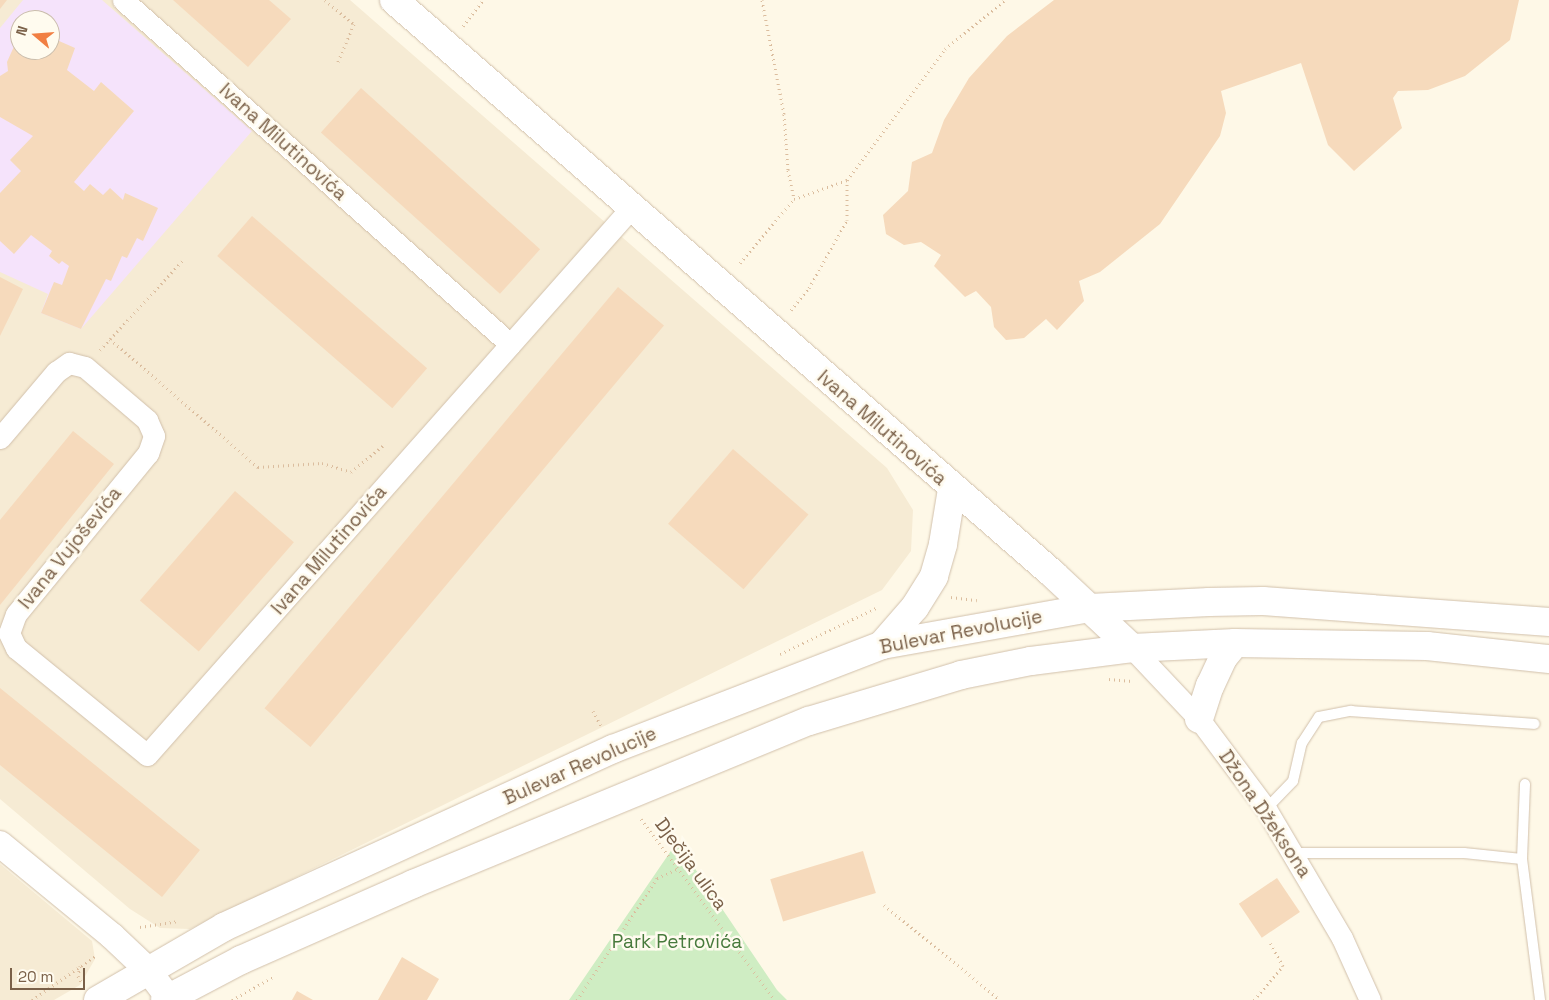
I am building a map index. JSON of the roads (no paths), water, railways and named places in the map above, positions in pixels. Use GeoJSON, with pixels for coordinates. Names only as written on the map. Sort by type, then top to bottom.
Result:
{"type":"FeatureCollection","features":[{"type":"Feature","properties":{"kind":"main road","name":"Ivana Milutinovića"},"geometry":{"type":"LineString","coordinates":[[394,0],[1090,608],[1132,648]]}},
{"type":"Feature","properties":{"kind":"main road"},"geometry":{"type":"LineString","coordinates":[[882,645],[915,607],[934,576],[943,544],[952,489]]}},
{"type":"Feature","properties":{"kind":"main road","name":"Bulevar Revolucije"},"geometry":{"type":"LineString","coordinates":[[98,1000],[147,969],[224,927],[613,749],[882,645],[1090,608],[1263,602],[1549,622]]}},
{"type":"Feature","properties":{"kind":"main road"},"geometry":{"type":"LineString","coordinates":[[1200,719],[1212,681],[1235,643]]}},
{"type":"Feature","properties":{"kind":"main road"},"geometry":{"type":"LineString","coordinates":[[167,999],[250,956],[413,884],[809,721],[961,675],[1031,661],[1132,648],[1235,643],[1427,646],[1549,659]]}},
{"type":"Feature","properties":{"kind":"street","name":"Ivana Milutinovića"},"geometry":{"type":"LineString","coordinates":[[123,0],[510,344]]}},
{"type":"Feature","properties":{"kind":"street","name":"Ivana Milutinovića"},"geometry":{"type":"LineString","coordinates":[[147,754],[200,697],[631,208]]}},
{"type":"Feature","properties":{"kind":"street","name":"Ivana Vujoševića"},"geometry":{"type":"LineString","coordinates":[[0,438],[56,372],[77,365],[147,420],[154,436],[148,453],[16,614],[9,633],[16,648],[147,754]]}},
{"type":"Feature","properties":{"kind":"street","name":"Džona Džeksona"},"geometry":{"type":"LineString","coordinates":[[1132,648],[1200,719],[1266,809],[1294,852],[1342,938],[1370,1000]]}},
{"type":"Feature","properties":{"kind":"street"},"geometry":{"type":"LineString","coordinates":[[0,844],[112,936],[147,969],[167,999]]}},
{"type":"Feature","properties":{"kind":"lane"},"geometry":{"type":"LineString","coordinates":[[1266,809],[1293,781],[1302,743],[1319,717],[1351,711],[1535,724]]}},
{"type":"Feature","properties":{"kind":"lane"},"geometry":{"type":"LineString","coordinates":[[1525,784],[1522,859],[1540,1000]]}},
{"type":"Feature","properties":{"kind":"lane"},"geometry":{"type":"LineString","coordinates":[[1294,852],[1464,853],[1522,859]]}},
{"type":"Feature","properties":{"kind":"park label","name":"Park Petrovića"},"geometry":{"type":"Point","coordinates":[677,942]}}]}
